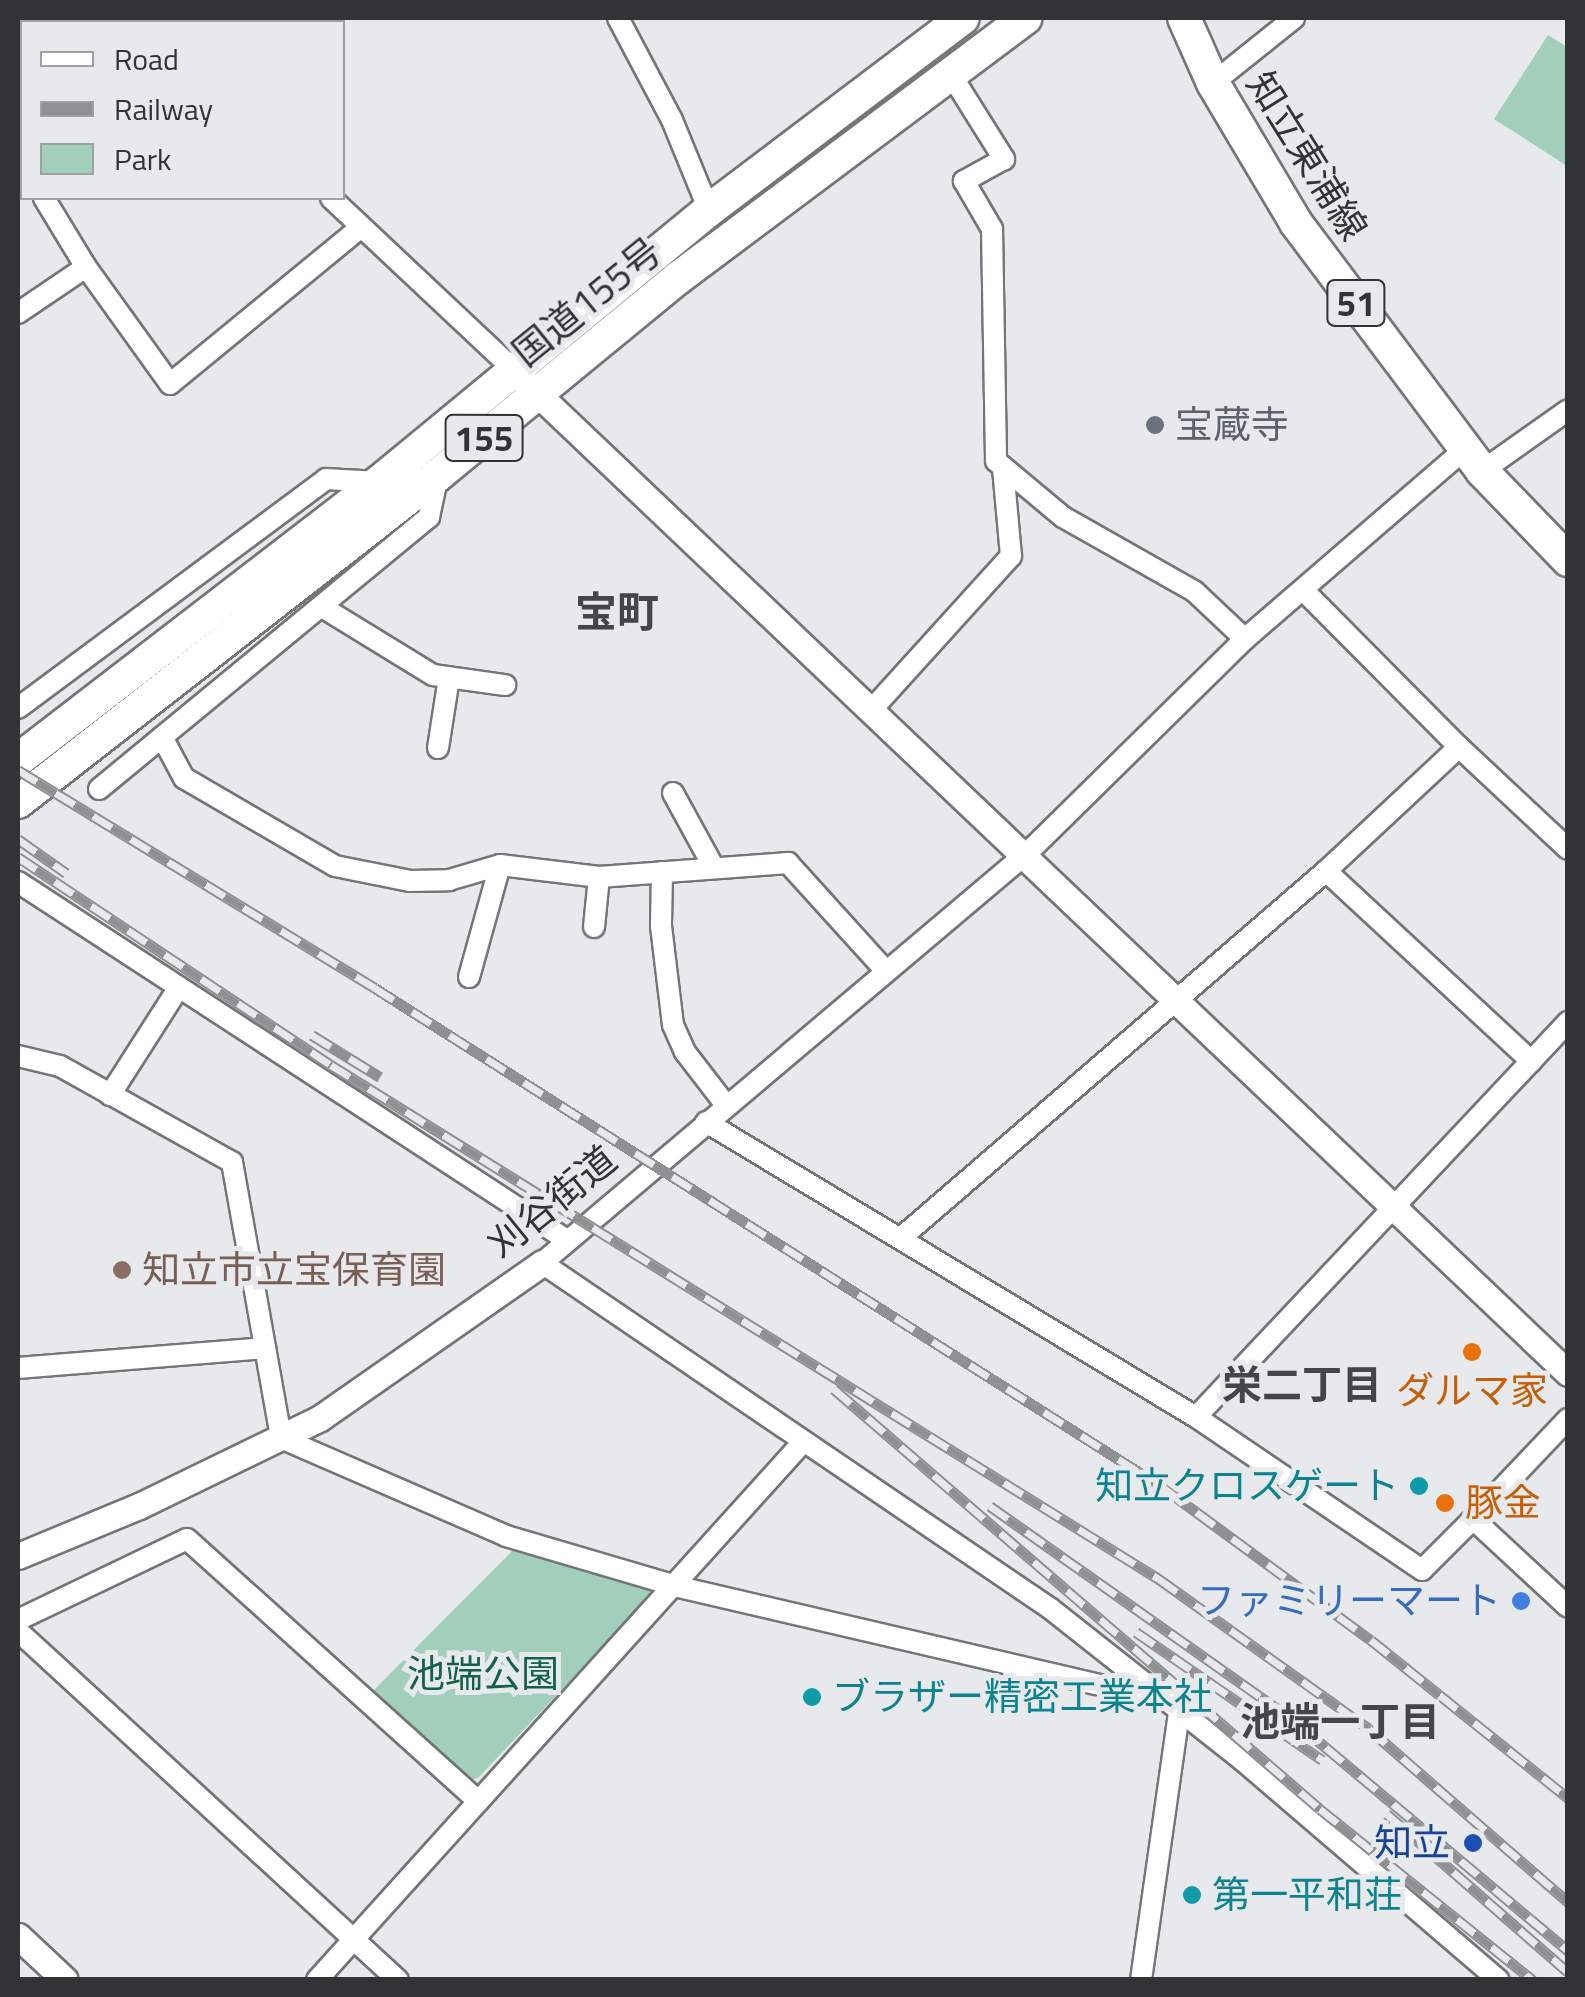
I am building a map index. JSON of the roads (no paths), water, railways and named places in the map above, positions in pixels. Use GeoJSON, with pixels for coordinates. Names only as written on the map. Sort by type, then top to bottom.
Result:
{"type":"FeatureCollection","features":[{"type":"Feature","properties":{"kind":"main road","name":"国道155号"},"geometry":{"type":"LineString","coordinates":[[18,760],[379,482],[926,30],[963,18]]}},
{"type":"Feature","properties":{"kind":"main road","name":"国道155号"},"geometry":{"type":"LineString","coordinates":[[18,802],[438,476],[678,278],[1024,18]]}},
{"type":"Feature","properties":{"kind":"main road","name":"知立東浦線"},"geometry":{"type":"LineString","coordinates":[[1184,18],[1213,83],[1296,223],[1474,460],[1568,560]]}},
{"type":"Feature","properties":{"kind":"street"},"geometry":{"type":"LineString","coordinates":[[618,18],[672,120],[708,210]]}},
{"type":"Feature","properties":{"kind":"street"},"geometry":{"type":"LineString","coordinates":[[1213,83],[1294,18]]}},
{"type":"Feature","properties":{"kind":"street"},"geometry":{"type":"LineString","coordinates":[[950,73],[1004,160],[964,181],[992,229],[996,461],[1063,517],[1194,591],[1245,639]]}},
{"type":"Feature","properties":{"kind":"street"},"geometry":{"type":"LineString","coordinates":[[45,200],[86,268],[170,384],[362,227]]}},
{"type":"Feature","properties":{"kind":"street"},"geometry":{"type":"LineString","coordinates":[[333,200],[1028,852],[1174,999],[1568,1373]]}},
{"type":"Feature","properties":{"kind":"street"},"geometry":{"type":"LineString","coordinates":[[18,313],[86,268]]}},
{"type":"Feature","properties":{"kind":"street","name":"刈谷街道"},"geometry":{"type":"LineString","coordinates":[[18,1556],[320,1418],[542,1263],[884,969],[1028,852],[1245,639],[1474,460],[1568,410]]}},
{"type":"Feature","properties":{"kind":"street"},"geometry":{"type":"LineString","coordinates":[[874,707],[1011,556],[1003,468]]}},
{"type":"Feature","properties":{"kind":"street"},"geometry":{"type":"LineString","coordinates":[[99,788],[429,517],[438,476]]}},
{"type":"Feature","properties":{"kind":"street"},"geometry":{"type":"LineString","coordinates":[[18,708],[326,480],[379,482]]}},
{"type":"Feature","properties":{"kind":"street"},"geometry":{"type":"LineString","coordinates":[[1304,591],[1459,747],[1568,849]]}},
{"type":"Feature","properties":{"kind":"street"},"geometry":{"type":"LineString","coordinates":[[322,606],[433,675],[505,685]]}},
{"type":"Feature","properties":{"kind":"street"},"geometry":{"type":"LineString","coordinates":[[438,748],[449,678]]}},
{"type":"Feature","properties":{"kind":"street"},"geometry":{"type":"LineString","coordinates":[[162,737],[184,778],[334,866],[410,881],[449,880],[500,865],[598,877],[788,862],[884,969]]}},
{"type":"Feature","properties":{"kind":"street"},"geometry":{"type":"LineString","coordinates":[[902,1236],[1326,871],[1459,747]]}},
{"type":"Feature","properties":{"kind":"street"},"geometry":{"type":"LineString","coordinates":[[673,793],[714,868]]}},
{"type":"Feature","properties":{"kind":"street"},"geometry":{"type":"LineString","coordinates":[[469,977],[500,865]]}},
{"type":"Feature","properties":{"kind":"street"},"geometry":{"type":"LineString","coordinates":[[1326,871],[1532,1061]]}},
{"type":"Feature","properties":{"kind":"street"},"geometry":{"type":"LineString","coordinates":[[662,872],[661,926],[673,1024],[684,1052],[726,1106]]}},
{"type":"Feature","properties":{"kind":"street"},"geometry":{"type":"LineString","coordinates":[[594,927],[598,877]]}},
{"type":"Feature","properties":{"kind":"street"},"geometry":{"type":"LineString","coordinates":[[18,882],[568,1240]]}},
{"type":"Feature","properties":{"kind":"street"},"geometry":{"type":"LineString","coordinates":[[110,1094],[179,987]]}},
{"type":"Feature","properties":{"kind":"street"},"geometry":{"type":"LineString","coordinates":[[1196,1417],[1568,1022]]}},
{"type":"Feature","properties":{"kind":"street"},"geometry":{"type":"LineString","coordinates":[[18,1056],[60,1066],[232,1162],[281,1438],[506,1536],[679,1587],[1160,1698]]}},
{"type":"Feature","properties":{"kind":"street"},"geometry":{"type":"LineString","coordinates":[[706,1122],[902,1236],[1196,1417],[1422,1570],[1568,1419]]}},
{"type":"Feature","properties":{"kind":"street"},"geometry":{"type":"LineString","coordinates":[[542,1263],[1051,1609],[1178,1714],[1242,1760],[1499,1980]]}},
{"type":"Feature","properties":{"kind":"street"},"geometry":{"type":"LineString","coordinates":[[18,1368],[265,1348]]}},
{"type":"Feature","properties":{"kind":"street"},"geometry":{"type":"LineString","coordinates":[[317,1980],[679,1587],[804,1442]]}},
{"type":"Feature","properties":{"kind":"street"},"geometry":{"type":"LineString","coordinates":[[1473,1519],[1568,1607]]}},
{"type":"Feature","properties":{"kind":"street"},"geometry":{"type":"LineString","coordinates":[[18,1620],[187,1539],[478,1801]]}},
{"type":"Feature","properties":{"kind":"street"},"geometry":{"type":"LineString","coordinates":[[18,1631],[398,1980]]}},
{"type":"Feature","properties":{"kind":"street"},"geometry":{"type":"LineString","coordinates":[[1142,1980],[1178,1714]]}},
{"type":"Feature","properties":{"kind":"street"},"geometry":{"type":"LineString","coordinates":[[18,1936],[65,1980]]}},
{"type":"Feature","properties":{"kind":"railway"},"geometry":{"type":"LineString","coordinates":[[18,770],[375,988],[1161,1486],[1371,1640],[1568,1798]]}},
{"type":"Feature","properties":{"kind":"railway"},"geometry":{"type":"LineString","coordinates":[[18,839],[66,873]]}},
{"type":"Feature","properties":{"kind":"railway"},"geometry":{"type":"LineString","coordinates":[[18,857],[331,1065],[1159,1579],[1369,1729],[1568,1902]]}},
{"type":"Feature","properties":{"kind":"railway"},"geometry":{"type":"LineString","coordinates":[[312,1035],[380,1077]]}},
{"type":"Feature","properties":{"kind":"railway"},"geometry":{"type":"LineString","coordinates":[[834,1389],[1320,1809],[1533,1980]]}},
{"type":"Feature","properties":{"kind":"railway"},"geometry":{"type":"LineString","coordinates":[[990,1506],[1292,1719],[1568,1951]]}},
{"type":"Feature","properties":{"kind":"railway"},"geometry":{"type":"LineString","coordinates":[[1136,1632],[1322,1760]]}},
{"type":"Feature","properties":{"kind":"railway"},"geometry":{"type":"LineString","coordinates":[[1387,1814],[1568,1972]]}},
{"type":"Feature","properties":{"kind":"place","name":"宝蔵寺"},"geometry":{"type":"Point","coordinates":[1155,425]}},
{"type":"Feature","properties":{"kind":"place","name":"知立市立宝保育園"},"geometry":{"type":"Point","coordinates":[122,1270]}},
{"type":"Feature","properties":{"kind":"place","name":"ダルマ家"},"geometry":{"type":"Point","coordinates":[1472,1352]}},
{"type":"Feature","properties":{"kind":"place","name":"知立クロスゲート"},"geometry":{"type":"Point","coordinates":[1419,1486]}},
{"type":"Feature","properties":{"kind":"place","name":"豚金"},"geometry":{"type":"Point","coordinates":[1445,1503]}},
{"type":"Feature","properties":{"kind":"place","name":"ファミリーマート"},"geometry":{"type":"Point","coordinates":[1521,1601]}},
{"type":"Feature","properties":{"kind":"place","name":"ブラザー精密工業本社"},"geometry":{"type":"Point","coordinates":[812,1697]}},
{"type":"Feature","properties":{"kind":"place","name":"知立"},"geometry":{"type":"Point","coordinates":[1473,1843]}},
{"type":"Feature","properties":{"kind":"place","name":"第一平和荘"},"geometry":{"type":"Point","coordinates":[1192,1895]}},
{"type":"Feature","properties":{"kind":"district","name":"宝町"},"geometry":{"type":"Point","coordinates":[617,611]}},
{"type":"Feature","properties":{"kind":"district","name":"栄二丁目"},"geometry":{"type":"Point","coordinates":[1302,1385]}},
{"type":"Feature","properties":{"kind":"district","name":"池端一丁目"},"geometry":{"type":"Point","coordinates":[1340,1722]}},
{"type":"Feature","properties":{"kind":"park label","name":"池端公園"},"geometry":{"type":"Point","coordinates":[483,1674]}}]}
